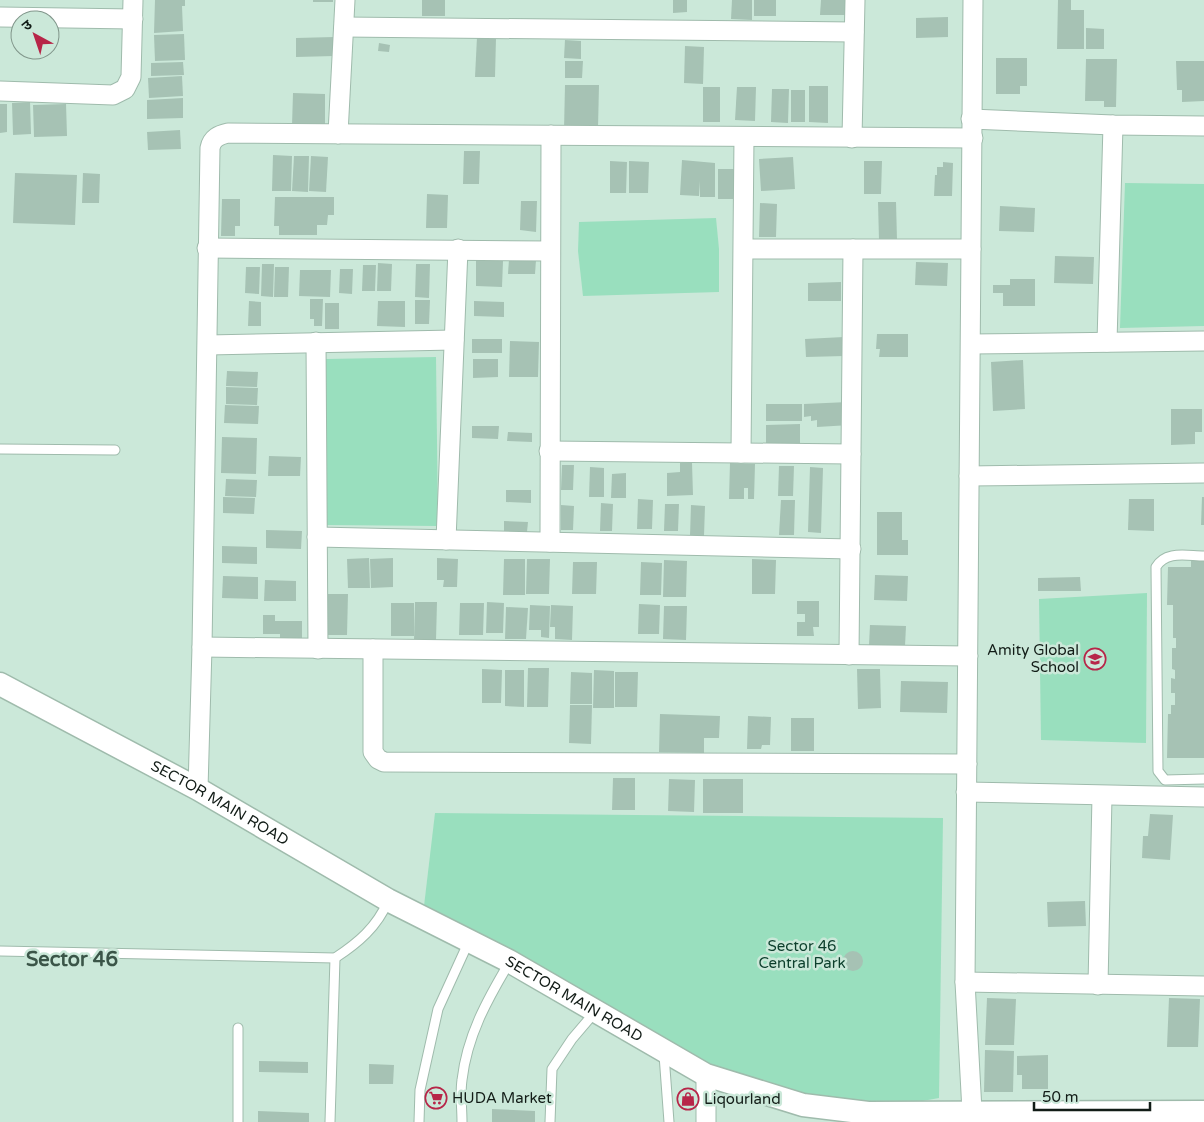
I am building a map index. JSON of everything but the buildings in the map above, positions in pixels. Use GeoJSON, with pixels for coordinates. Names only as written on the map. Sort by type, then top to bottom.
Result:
{"type":"FeatureCollection","features":[{"type":"Feature","properties":{"kind":"street"},"geometry":{"type":"LineString","coordinates":[[0,91],[113,96],[125,89],[131,77],[133,0]]}},
{"type":"Feature","properties":{"kind":"street"},"geometry":{"type":"LineString","coordinates":[[338,134],[345,0]]}},
{"type":"Feature","properties":{"kind":"street"},"geometry":{"type":"LineString","coordinates":[[852,138],[855,0]]}},
{"type":"Feature","properties":{"kind":"street"},"geometry":{"type":"LineString","coordinates":[[972,1111],[965,982],[969,476],[972,344],[973,138],[971,119],[973,0]]}},
{"type":"Feature","properties":{"kind":"street"},"geometry":{"type":"LineString","coordinates":[[0,17],[133,20]]}},
{"type":"Feature","properties":{"kind":"street"},"geometry":{"type":"LineString","coordinates":[[344,27],[854,32]]}},
{"type":"Feature","properties":{"kind":"street"},"geometry":{"type":"LineString","coordinates":[[971,119],[1113,125],[1204,126]]}},
{"type":"Feature","properties":{"kind":"street"},"geometry":{"type":"LineString","coordinates":[[1107,342],[1113,125]]}},
{"type":"Feature","properties":{"kind":"street"},"geometry":{"type":"LineString","coordinates":[[198,789],[208,345],[207,248],[210,148],[214,139],[228,133],[973,138]]}},
{"type":"Feature","properties":{"kind":"street"},"geometry":{"type":"LineString","coordinates":[[550,542],[551,135]]}},
{"type":"Feature","properties":{"kind":"street"},"geometry":{"type":"LineString","coordinates":[[741,453],[744,137]]}},
{"type":"Feature","properties":{"kind":"street"},"geometry":{"type":"LineString","coordinates":[[207,248],[458,249],[550,252]]}},
{"type":"Feature","properties":{"kind":"street"},"geometry":{"type":"LineString","coordinates":[[446,540],[458,249]]}},
{"type":"Feature","properties":{"kind":"street"},"geometry":{"type":"LineString","coordinates":[[849,655],[853,249]]}},
{"type":"Feature","properties":{"kind":"street"},"geometry":{"type":"LineString","coordinates":[[744,250],[971,249]]}},
{"type":"Feature","properties":{"kind":"street"},"geometry":{"type":"LineString","coordinates":[[208,345],[454,340]]}},
{"type":"Feature","properties":{"kind":"street"},"geometry":{"type":"LineString","coordinates":[[972,344],[1204,341]]}},
{"type":"Feature","properties":{"kind":"street"},"geometry":{"type":"LineString","coordinates":[[316,342],[318,649]]}},
{"type":"Feature","properties":{"kind":"street"},"geometry":{"type":"LineString","coordinates":[[549,450],[851,454]]}},
{"type":"Feature","properties":{"kind":"street"},"geometry":{"type":"LineString","coordinates":[[969,476],[1204,473]]}},
{"type":"Feature","properties":{"kind":"street"},"geometry":{"type":"LineString","coordinates":[[317,537],[850,549]]}},
{"type":"Feature","properties":{"kind":"street"},"geometry":{"type":"LineString","coordinates":[[202,648],[968,656]]}},
{"type":"Feature","properties":{"kind":"street"},"geometry":{"type":"LineString","coordinates":[[373,649],[373,752],[378,759],[384,762],[967,764]]}},
{"type":"Feature","properties":{"kind":"street","name":"SECTOR MAIN ROAD"},"geometry":{"type":"LineString","coordinates":[[0,684],[198,789],[388,900],[509,961],[594,1012],[706,1075],[802,1104],[868,1113],[972,1111],[1106,1117],[1204,1112]]}},
{"type":"Feature","properties":{"kind":"street"},"geometry":{"type":"LineString","coordinates":[[966,792],[1204,797]]}},
{"type":"Feature","properties":{"kind":"street"},"geometry":{"type":"LineString","coordinates":[[1098,984],[1102,796]]}},
{"type":"Feature","properties":{"kind":"street"},"geometry":{"type":"LineString","coordinates":[[965,982],[1204,986]]}},
{"type":"Feature","properties":{"kind":"street"},"geometry":{"type":"LineString","coordinates":[[706,1075],[706,1122]]}},
{"type":"Feature","properties":{"kind":"lane"},"geometry":{"type":"LineString","coordinates":[[0,448],[115,450]]}},
{"type":"Feature","properties":{"kind":"lane"},"geometry":{"type":"LineString","coordinates":[[1204,556],[1168,555],[1156,567],[1158,772],[1166,780],[1204,779]]}},
{"type":"Feature","properties":{"kind":"lane"},"geometry":{"type":"LineString","coordinates":[[0,951],[335,958],[352,947],[370,931],[388,900]]}},
{"type":"Feature","properties":{"kind":"lane"},"geometry":{"type":"LineString","coordinates":[[419,1122],[420,1090],[438,1009],[469,940]]}},
{"type":"Feature","properties":{"kind":"lane"},"geometry":{"type":"LineString","coordinates":[[330,1122],[335,958]]}},
{"type":"Feature","properties":{"kind":"lane"},"geometry":{"type":"LineString","coordinates":[[462,1122],[461,1081],[467,1050],[482,1008],[509,961]]}},
{"type":"Feature","properties":{"kind":"lane"},"geometry":{"type":"LineString","coordinates":[[550,1122],[552,1069],[572,1039],[594,1012]]}},
{"type":"Feature","properties":{"kind":"lane"},"geometry":{"type":"LineString","coordinates":[[238,1028],[238,1122]]}},
{"type":"Feature","properties":{"kind":"lane"},"geometry":{"type":"LineString","coordinates":[[664,1052],[669,1122]]}},
{"type":"Feature","properties":{"kind":"green space"},"geometry":{"type":"Polygon","coordinates":[[[1125,183],[1204,184],[1204,326],[1120,328],[1125,183]]]}},
{"type":"Feature","properties":{"kind":"green space"},"geometry":{"type":"Polygon","coordinates":[[[716,218],[719,249],[719,292],[583,296],[578,251],[579,222],[716,218]]]}},
{"type":"Feature","properties":{"kind":"green space"},"geometry":{"type":"Polygon","coordinates":[[[436,357],[438,526],[325,525],[326,359],[436,357]]]}},
{"type":"Feature","properties":{"kind":"green space"},"geometry":{"type":"Polygon","coordinates":[[[1147,593],[1146,743],[1041,740],[1039,599],[1147,593]]]}},
{"type":"Feature","properties":{"kind":"green space","name":"Sector 46 Central Park"},"geometry":{"type":"Polygon","coordinates":[[[435,813],[943,818],[939,1098],[889,1107],[764,1090],[707,1068],[424,906],[435,813]]]}},
{"type":"Feature","properties":{"kind":"place","name":"Amity Global School"},"geometry":{"type":"Point","coordinates":[1095,659]}},
{"type":"Feature","properties":{"kind":"place","name":"HUDA Market"},"geometry":{"type":"Point","coordinates":[436,1098]}},
{"type":"Feature","properties":{"kind":"place","name":"Liqourland"},"geometry":{"type":"Point","coordinates":[688,1099]}},
{"type":"Feature","properties":{"kind":"district","name":"Sector 46"},"geometry":{"type":"Point","coordinates":[72,960]}}]}
